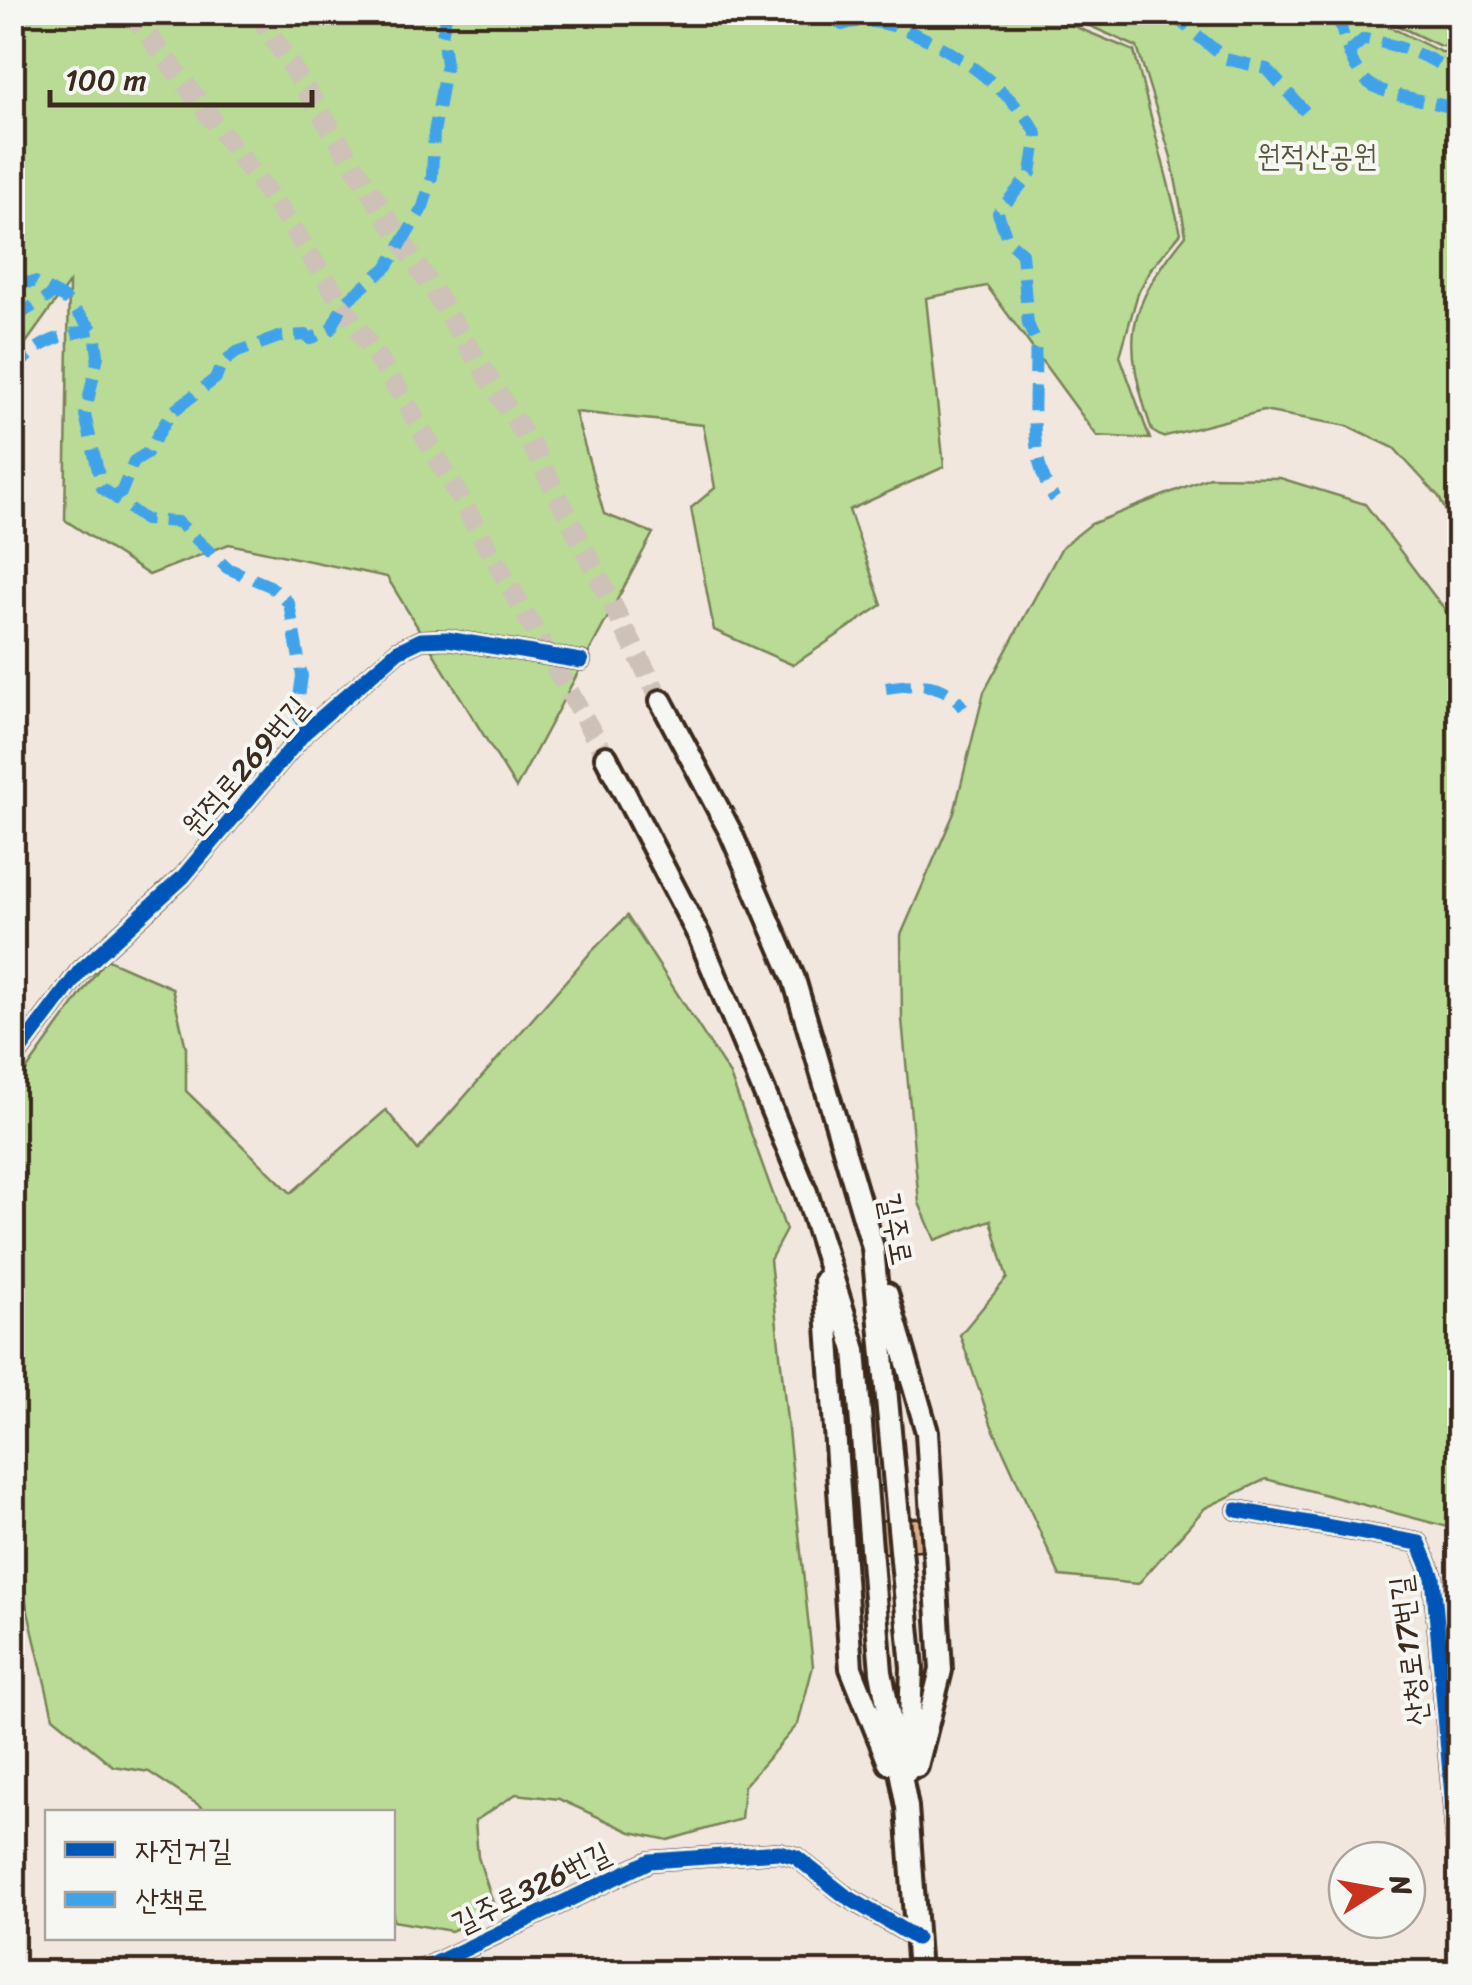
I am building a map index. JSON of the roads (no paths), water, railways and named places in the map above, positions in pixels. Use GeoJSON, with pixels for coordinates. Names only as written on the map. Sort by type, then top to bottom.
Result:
{"type":"FeatureCollection","features":[{"type":"Feature","properties":{"kind":"main road","name":"길주로"},"geometry":{"type":"LineString","coordinates":[[661,702],[731,834],[794,979],[873,1248],[912,1668],[907,1807],[919,1972]]}},
{"type":"Feature","properties":{"kind":"main road","name":"길주로"},"geometry":{"type":"LineString","coordinates":[[606,757],[699,936],[806,1192],[855,1350],[881,1672],[907,1807]]}},
{"type":"Feature","properties":{"kind":"main road"},"geometry":{"type":"LineString","coordinates":[[823,1247],[850,1668],[907,1807]]}},
{"type":"Feature","properties":{"kind":"main road"},"geometry":{"type":"LineString","coordinates":[[873,1248],[927,1432],[933,1523],[941,1670],[907,1807]]}},
{"type":"Feature","properties":{"kind":"street","name":"원적로269번길"},"geometry":{"type":"LineString","coordinates":[[12,1060],[80,971],[195,864],[305,732],[398,651],[421,640],[447,639],[581,660]]}},
{"type":"Feature","properties":{"kind":"street","name":"산청로17번길"},"geometry":{"type":"LineString","coordinates":[[1237,1510],[1419,1543],[1433,1576],[1460,1878]]}},
{"type":"Feature","properties":{"kind":"street","name":"길주로326번길"},"geometry":{"type":"LineString","coordinates":[[417,1972],[650,1862],[670,1858],[763,1852],[796,1858],[844,1895],[916,1938]]}},
{"type":"Feature","properties":{"kind":"tunnel"},"geometry":{"type":"LineString","coordinates":[[131,12],[279,208],[400,392],[606,757]]}},
{"type":"Feature","properties":{"kind":"tunnel"},"geometry":{"type":"LineString","coordinates":[[257,12],[536,453],[661,701]]}},
{"type":"Feature","properties":{"kind":"park label","name":"원적산공원"},"geometry":{"type":"Point","coordinates":[1317,156]}}]}
